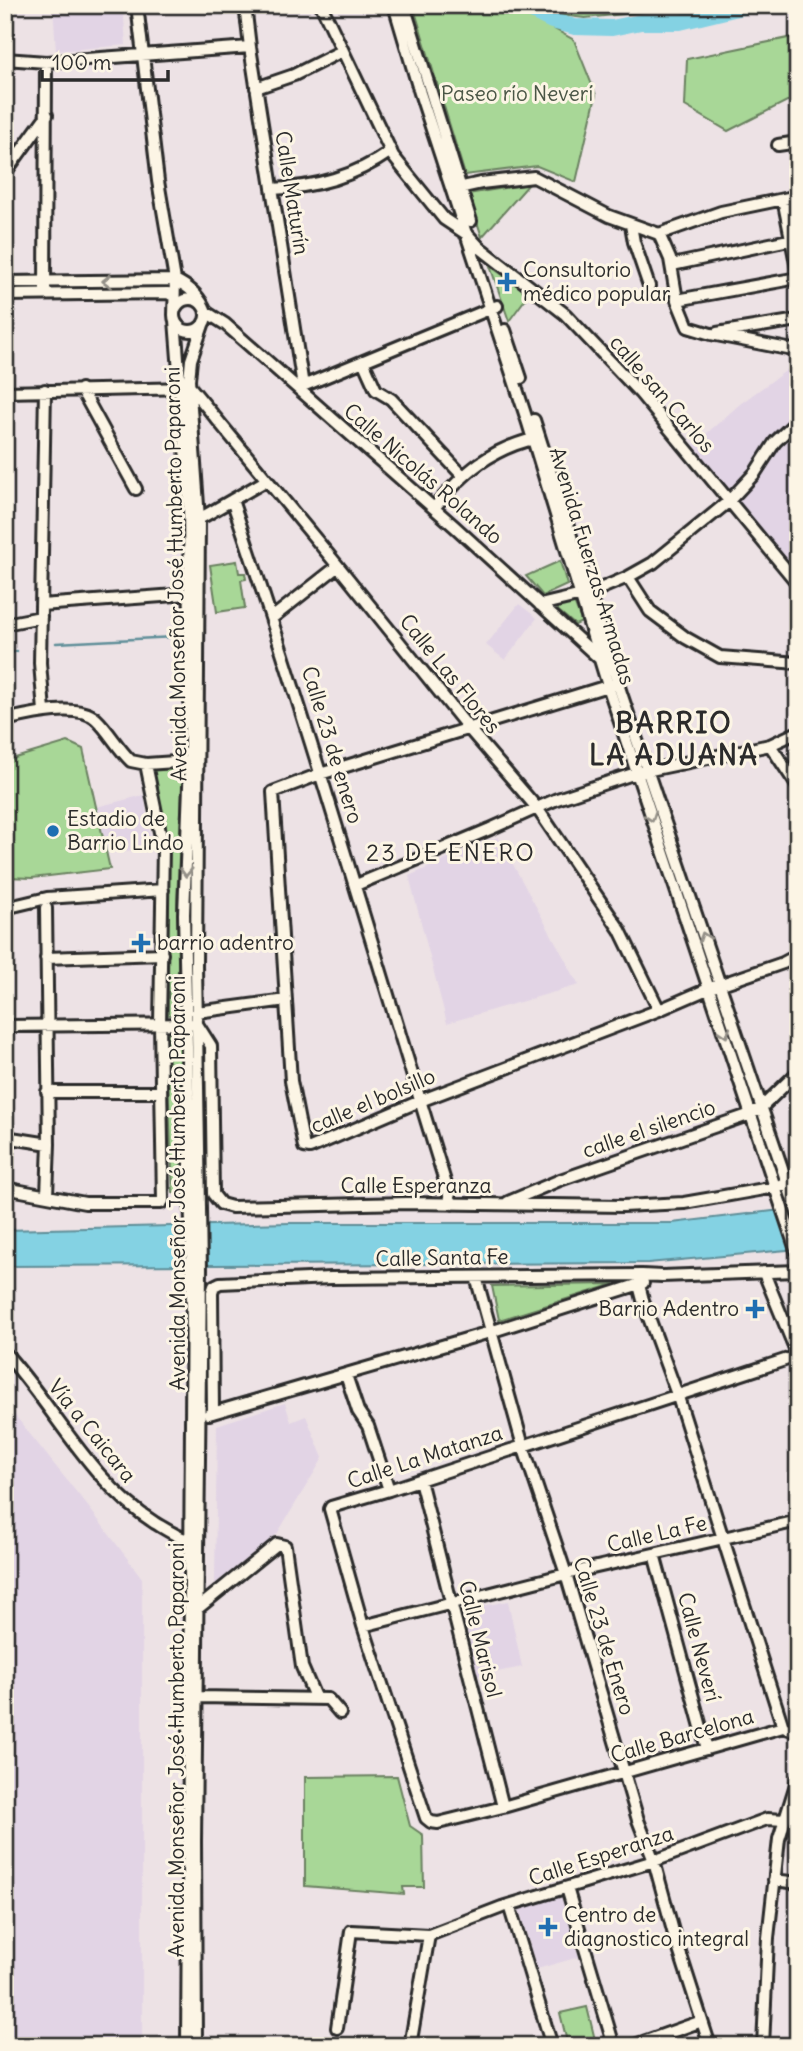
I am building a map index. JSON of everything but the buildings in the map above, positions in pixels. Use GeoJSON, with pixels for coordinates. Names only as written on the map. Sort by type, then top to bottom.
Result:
{"type":"FeatureCollection","features":[{"type":"Feature","properties":{"kind":"street","name":"Avenida Monseñor José Humberto Paparoni"},"geometry":{"type":"LineString","coordinates":[[137,5],[158,181],[175,280],[175,318],[186,388],[199,519],[194,1020],[196,1269],[187,2046]]}},
{"type":"Feature","properties":{"kind":"street","name":"Calle Maturín"},"geometry":{"type":"LineString","coordinates":[[245,5],[300,387]]}},
{"type":"Feature","properties":{"kind":"street"},"geometry":{"type":"LineString","coordinates":[[321,5],[391,151],[427,201],[444,219],[468,235],[479,247]]}},
{"type":"Feature","properties":{"kind":"street","name":"Avenida Fuerzas Armadas"},"geometry":{"type":"LineString","coordinates":[[394,5],[456,188],[479,247],[494,306]]}},
{"type":"Feature","properties":{"kind":"street","name":"Avenida Fuerzas Armadas"},"geometry":{"type":"LineString","coordinates":[[404,5],[468,235],[494,306],[585,594],[613,666],[613,684]]}},
{"type":"Feature","properties":{"kind":"street"},"geometry":{"type":"LineString","coordinates":[[5,59],[46,62],[250,47]]}},
{"type":"Feature","properties":{"kind":"street"},"geometry":{"type":"LineString","coordinates":[[256,88],[294,75],[342,51]]}},
{"type":"Feature","properties":{"kind":"street"},"geometry":{"type":"LineString","coordinates":[[45,294],[46,62]]}},
{"type":"Feature","properties":{"kind":"street"},"geometry":{"type":"LineString","coordinates":[[5,173],[47,115]]}},
{"type":"Feature","properties":{"kind":"street"},"geometry":{"type":"LineString","coordinates":[[778,145],[798,142]]}},
{"type":"Feature","properties":{"kind":"street"},"geometry":{"type":"LineString","coordinates":[[272,190],[306,187],[344,177],[370,166],[391,151]]}},
{"type":"Feature","properties":{"kind":"street"},"geometry":{"type":"LineString","coordinates":[[456,188],[534,177],[575,200],[631,225],[659,234],[721,212],[798,196]]}},
{"type":"Feature","properties":{"kind":"street"},"geometry":{"type":"LineString","coordinates":[[677,300],[798,275],[795,239],[783,199]]}},
{"type":"Feature","properties":{"kind":"street"},"geometry":{"type":"LineString","coordinates":[[631,225],[649,286]]}},
{"type":"Feature","properties":{"kind":"street"},"geometry":{"type":"LineString","coordinates":[[659,234],[672,265],[677,300],[688,327],[798,351]]}},
{"type":"Feature","properties":{"kind":"street"},"geometry":{"type":"LineString","coordinates":[[672,265],[795,239]]}},
{"type":"Feature","properties":{"kind":"street","name":"calle san Carlos"},"geometry":{"type":"LineString","coordinates":[[479,247],[565,314],[640,393],[798,584]]}},
{"type":"Feature","properties":{"kind":"street"},"geometry":{"type":"LineString","coordinates":[[5,282],[175,280],[197,295],[205,314],[197,330],[187,331],[175,318],[178,306],[186,300],[196,301],[205,314]]}},
{"type":"Feature","properties":{"kind":"street"},"geometry":{"type":"LineString","coordinates":[[5,295],[168,293],[173,296]]}},
{"type":"Feature","properties":{"kind":"street"},"geometry":{"type":"LineString","coordinates":[[300,387],[494,306]]}},
{"type":"Feature","properties":{"kind":"street","name":"Avenida Monseñor José Humberto Paparoni"},"geometry":{"type":"LineString","coordinates":[[194,1020],[184,914],[190,761],[186,388],[191,360],[205,314]]}},
{"type":"Feature","properties":{"kind":"street","name":"Calle Nicolás Rolando"},"geometry":{"type":"LineString","coordinates":[[205,314],[225,324],[300,387],[600,660],[613,666]]}},
{"type":"Feature","properties":{"kind":"street"},"geometry":{"type":"LineString","coordinates":[[711,334],[798,320]]}},
{"type":"Feature","properties":{"kind":"street"},"geometry":{"type":"LineString","coordinates":[[363,361],[376,390],[391,399],[463,475]]}},
{"type":"Feature","properties":{"kind":"street"},"geometry":{"type":"LineString","coordinates":[[5,392],[186,388]]}},
{"type":"Feature","properties":{"kind":"street","name":"Calle Las Flores"},"geometry":{"type":"LineString","coordinates":[[186,388],[267,480],[470,730],[537,808],[620,930],[659,1010]]}},
{"type":"Feature","properties":{"kind":"street"},"geometry":{"type":"LineString","coordinates":[[81,389],[136,489]]}},
{"type":"Feature","properties":{"kind":"street"},"geometry":{"type":"LineString","coordinates":[[44,390],[40,663],[44,711]]}},
{"type":"Feature","properties":{"kind":"street"},"geometry":{"type":"LineString","coordinates":[[540,605],[585,594],[628,578],[653,563],[728,502],[755,473],[775,442],[798,420]]}},
{"type":"Feature","properties":{"kind":"street"},"geometry":{"type":"LineString","coordinates":[[434,508],[472,467],[536,438]]}},
{"type":"Feature","properties":{"kind":"street"},"geometry":{"type":"LineString","coordinates":[[199,519],[267,480]]}},
{"type":"Feature","properties":{"kind":"street","name":"Calle 23 de enero"},"geometry":{"type":"LineString","coordinates":[[232,500],[356,884],[452,1204]]}},
{"type":"Feature","properties":{"kind":"street"},"geometry":{"type":"LineString","coordinates":[[788,573],[798,565]]}},
{"type":"Feature","properties":{"kind":"street"},"geometry":{"type":"LineString","coordinates":[[272,618],[338,566]]}},
{"type":"Feature","properties":{"kind":"street"},"geometry":{"type":"LineString","coordinates":[[628,578],[650,611],[686,638],[720,657],[798,663]]}},
{"type":"Feature","properties":{"kind":"street"},"geometry":{"type":"LineString","coordinates":[[5,624],[41,611],[189,594]]}},
{"type":"Feature","properties":{"kind":"street","name":"Avenida Fuerzas Armadas"},"geometry":{"type":"LineString","coordinates":[[585,594],[600,660],[613,684],[715,986],[792,1185],[798,1214]]}},
{"type":"Feature","properties":{"kind":"street"},"geometry":{"type":"LineString","coordinates":[[320,774],[613,684]]}},
{"type":"Feature","properties":{"kind":"street"},"geometry":{"type":"LineString","coordinates":[[5,720],[44,711],[83,712],[90,715],[131,761],[146,764],[190,761]]}},
{"type":"Feature","properties":{"kind":"street"},"geometry":{"type":"LineString","coordinates":[[356,884],[557,799],[642,772],[771,745],[798,733]]}},
{"type":"Feature","properties":{"kind":"street"},"geometry":{"type":"LineString","coordinates":[[771,745],[798,787]]}},
{"type":"Feature","properties":{"kind":"street"},"geometry":{"type":"LineString","coordinates":[[5,1188],[85,1203],[161,1203],[164,1197],[160,1024],[163,847],[146,764]]}},
{"type":"Feature","properties":{"kind":"street","name":"calle el bolsillo"},"geometry":{"type":"LineString","coordinates":[[320,774],[273,792],[291,1081],[304,1147],[310,1148],[420,1101],[798,955]]}},
{"type":"Feature","properties":{"kind":"street"},"geometry":{"type":"LineString","coordinates":[[5,908],[47,898],[163,890]]}},
{"type":"Feature","properties":{"kind":"street"},"geometry":{"type":"LineString","coordinates":[[46,908],[49,1144],[47,1195]]}},
{"type":"Feature","properties":{"kind":"street"},"geometry":{"type":"LineString","coordinates":[[47,958],[162,954]]}},
{"type":"Feature","properties":{"kind":"street","name":"Avenida Fuerzas Armadas"},"geometry":{"type":"LineString","coordinates":[[715,986],[751,1114],[798,1256]]}},
{"type":"Feature","properties":{"kind":"street"},"geometry":{"type":"LineString","coordinates":[[5,1026],[160,1024],[194,1020],[286,1000]]}},
{"type":"Feature","properties":{"kind":"street","name":"Calle Esperanza"},"geometry":{"type":"LineString","coordinates":[[194,1020],[211,1046],[213,1194],[221,1204],[232,1207],[452,1204],[623,1206],[684,1203],[792,1185]]}},
{"type":"Feature","properties":{"kind":"street","name":"calle el silencio"},"geometry":{"type":"LineString","coordinates":[[502,1205],[560,1180],[751,1114],[762,1107],[798,1072]]}},
{"type":"Feature","properties":{"kind":"street"},"geometry":{"type":"LineString","coordinates":[[47,1092],[161,1092]]}},
{"type":"Feature","properties":{"kind":"street"},"geometry":{"type":"LineString","coordinates":[[5,1137],[49,1144]]}},
{"type":"Feature","properties":{"kind":"street","name":"Avenida Monseñor José Humberto Paparoni"},"geometry":{"type":"LineString","coordinates":[[196,1269],[199,1416],[193,1541],[197,1609],[197,2046]]}},
{"type":"Feature","properties":{"kind":"street","name":"Calle Santa Fe"},"geometry":{"type":"LineString","coordinates":[[213,1413],[212,1292],[214,1286],[220,1283],[331,1278],[662,1276],[798,1271]]}},
{"type":"Feature","properties":{"kind":"street"},"geometry":{"type":"LineString","coordinates":[[764,1273],[796,1351]]}},
{"type":"Feature","properties":{"kind":"street"},"geometry":{"type":"LineString","coordinates":[[199,1416],[490,1332],[662,1276]]}},
{"type":"Feature","properties":{"kind":"street","name":"Calle 23 de Enero"},"geometry":{"type":"LineString","coordinates":[[476,1277],[523,1446],[566,1574],[624,1773],[654,1861],[710,2046]]}},
{"type":"Feature","properties":{"kind":"street","name":"Calle Barcelona"},"geometry":{"type":"LineString","coordinates":[[426,1818],[438,1823],[503,1807],[783,1727],[678,1397],[643,1304],[639,1285]]}},
{"type":"Feature","properties":{"kind":"street","name":"Calle La Matanza"},"geometry":{"type":"LineString","coordinates":[[426,1818],[363,1626],[331,1507],[678,1397],[794,1357],[796,1351]]}},
{"type":"Feature","properties":{"kind":"street","name":"Vía a Caicara"},"geometry":{"type":"LineString","coordinates":[[5,1353],[110,1487],[133,1509],[170,1532],[193,1541]]}},
{"type":"Feature","properties":{"kind":"street"},"geometry":{"type":"LineString","coordinates":[[346,1375],[358,1411],[368,1426],[389,1490]]}},
{"type":"Feature","properties":{"kind":"street","name":"Calle Marisol"},"geometry":{"type":"LineString","coordinates":[[419,1480],[503,1807]]}},
{"type":"Feature","properties":{"kind":"street","name":"Calle La Fe"},"geometry":{"type":"LineString","coordinates":[[363,1626],[566,1574],[798,1521]]}},
{"type":"Feature","properties":{"kind":"street"},"geometry":{"type":"LineString","coordinates":[[197,1609],[277,1544],[285,1546],[302,1667],[315,1698]]}},
{"type":"Feature","properties":{"kind":"street","name":"Calle Neverí"},"geometry":{"type":"LineString","coordinates":[[654,1554],[707,1749]]}},
{"type":"Feature","properties":{"kind":"street"},"geometry":{"type":"LineString","coordinates":[[197,1697],[328,1699],[340,1713]]}},
{"type":"Feature","properties":{"kind":"street"},"geometry":{"type":"LineString","coordinates":[[783,1727],[798,1732]]}},
{"type":"Feature","properties":{"kind":"street"},"geometry":{"type":"LineString","coordinates":[[763,2046],[768,1938],[779,1839],[798,1778]]}},
{"type":"Feature","properties":{"kind":"street","name":"Calle Esperanza"},"geometry":{"type":"LineString","coordinates":[[337,2028],[351,1931],[429,1935],[509,1905],[654,1861],[767,1819],[785,1821]]}},
{"type":"Feature","properties":{"kind":"street"},"geometry":{"type":"LineString","coordinates":[[774,1880],[798,1883]]}},
{"type":"Feature","properties":{"kind":"street"},"geometry":{"type":"LineString","coordinates":[[567,1888],[614,2046]]}},
{"type":"Feature","properties":{"kind":"street"},"geometry":{"type":"LineString","coordinates":[[509,1905],[552,2046]]}},
{"type":"Feature","properties":{"kind":"street"},"geometry":{"type":"LineString","coordinates":[[410,2046],[429,1935]]}},
{"type":"Feature","properties":{"kind":"street"},"geometry":{"type":"LineString","coordinates":[[632,2046],[702,2021]]}},
{"type":"Feature","properties":{"kind":"shaded area"},"geometry":{"type":"Polygon","coordinates":[[[53,5],[123,5],[126,45],[56,51],[53,5]]]}},
{"type":"Feature","properties":{"kind":"shaded area"},"geometry":{"type":"Polygon","coordinates":[[[798,362],[798,557],[790,565],[690,448],[740,404],[798,362]]]}},
{"type":"Feature","properties":{"kind":"shaded area"},"geometry":{"type":"Polygon","coordinates":[[[519,604],[537,618],[505,660],[486,645],[519,604]]]}},
{"type":"Feature","properties":{"kind":"shaded area"},"geometry":{"type":"Polygon","coordinates":[[[144,795],[152,849],[109,853],[96,807],[144,795]]]}},
{"type":"Feature","properties":{"kind":"shaded area"},"geometry":{"type":"Polygon","coordinates":[[[498,837],[579,985],[447,1023],[409,876],[498,837]]]}},
{"type":"Feature","properties":{"kind":"shaded area"},"geometry":{"type":"Polygon","coordinates":[[[5,1403],[142,1578],[142,2046],[5,2046],[5,1403]]]}},
{"type":"Feature","properties":{"kind":"shaded area"},"geometry":{"type":"Polygon","coordinates":[[[285,1403],[291,1422],[306,1416],[323,1458],[277,1534],[215,1584],[217,1425],[285,1403]]]}},
{"type":"Feature","properties":{"kind":"shaded area"},"geometry":{"type":"Polygon","coordinates":[[[508,1601],[522,1667],[477,1676],[463,1610],[508,1601]]]}},
{"type":"Feature","properties":{"kind":"shaded area"},"geometry":{"type":"Polygon","coordinates":[[[561,1897],[579,1957],[537,1969],[519,1909],[561,1897]]]}},
{"type":"Feature","properties":{"kind":"green space","name":"Paseo río Neverí"},"geometry":{"type":"Polygon","coordinates":[[[413,5],[521,5],[522,11],[574,40],[596,95],[576,182],[537,166],[465,175],[413,5]]]}},
{"type":"Feature","properties":{"kind":"green space"},"geometry":{"type":"Polygon","coordinates":[[[542,5],[712,5],[585,18],[553,14],[542,5]]]}},
{"type":"Feature","properties":{"kind":"green space"},"geometry":{"type":"Polygon","coordinates":[[[798,36],[798,101],[787,101],[728,131],[685,106],[687,59],[798,36]]]}},
{"type":"Feature","properties":{"kind":"green space"},"geometry":{"type":"Polygon","coordinates":[[[529,184],[482,237],[468,194],[529,184]]]}},
{"type":"Feature","properties":{"kind":"green space"},"geometry":{"type":"Polygon","coordinates":[[[490,266],[529,294],[509,321],[490,266]]]}},
{"type":"Feature","properties":{"kind":"green space"},"geometry":{"type":"Polygon","coordinates":[[[237,561],[239,573],[245,573],[246,579],[241,580],[245,608],[217,612],[210,565],[237,561]]]}},
{"type":"Feature","properties":{"kind":"green space"},"geometry":{"type":"Polygon","coordinates":[[[560,561],[567,585],[543,596],[526,576],[560,561]]]}},
{"type":"Feature","properties":{"kind":"green space"},"geometry":{"type":"Polygon","coordinates":[[[573,600],[582,622],[575,625],[554,607],[573,600]]]}},
{"type":"Feature","properties":{"kind":"green space","name":"Estadio de Barrio Lindo"},"geometry":{"type":"Polygon","coordinates":[[[68,742],[83,749],[110,869],[32,878],[6,877],[5,761],[68,742]]]}},
{"type":"Feature","properties":{"kind":"green space"},"geometry":{"type":"Polygon","coordinates":[[[183,768],[177,902],[179,1014],[168,1015],[169,850],[154,770],[183,768]]]}},
{"type":"Feature","properties":{"kind":"green space"},"geometry":{"type":"Polygon","coordinates":[[[180,1032],[181,1195],[173,1193],[166,1033],[180,1032]]]}},
{"type":"Feature","properties":{"kind":"green space"},"geometry":{"type":"Polygon","coordinates":[[[615,1284],[499,1320],[492,1286],[615,1284]]]}},
{"type":"Feature","properties":{"kind":"green space"},"geometry":{"type":"Polygon","coordinates":[[[397,1776],[410,1826],[423,1835],[424,1887],[403,1887],[404,1894],[305,1886],[305,1777],[397,1776]]]}},
{"type":"Feature","properties":{"kind":"green space"},"geometry":{"type":"Polygon","coordinates":[[[587,2007],[596,2044],[568,2046],[560,2013],[587,2007]]]}},
{"type":"Feature","properties":{"kind":"water"},"geometry":{"type":"Polygon","coordinates":[[[798,1208],[798,1249],[648,1263],[5,1266],[5,1230],[290,1223],[672,1223],[798,1208]]]}},
{"type":"Feature","properties":{"kind":"waterway"},"geometry":{"type":"LineString","coordinates":[[529,5],[530,10],[552,21],[575,27],[612,28],[641,22],[680,22],[750,5]]}},
{"type":"Feature","properties":{"kind":"waterway"},"geometry":{"type":"LineString","coordinates":[[56,643],[175,637]]}},
{"type":"Feature","properties":{"kind":"waterway"},"geometry":{"type":"LineString","coordinates":[[5,655],[17,651]]}},
{"type":"Feature","properties":{"kind":"place","name":"Consultorio médico popular"},"geometry":{"type":"Point","coordinates":[507,282]}},
{"type":"Feature","properties":{"kind":"place","name":"Estadio de Barrio Lindo"},"geometry":{"type":"Point","coordinates":[53,831]}},
{"type":"Feature","properties":{"kind":"place","name":"barrio adentro"},"geometry":{"type":"Point","coordinates":[141,943]}},
{"type":"Feature","properties":{"kind":"place","name":"Barrio Adentro"},"geometry":{"type":"Point","coordinates":[755,1309]}},
{"type":"Feature","properties":{"kind":"place","name":"Centro de diagnostico integral"},"geometry":{"type":"Point","coordinates":[548,1927]}},
{"type":"Feature","properties":{"kind":"district","name":"BARRIO LA ADUANA"},"geometry":{"type":"Point","coordinates":[674,739]}},
{"type":"Feature","properties":{"kind":"district","name":"23 DE ENERO"},"geometry":{"type":"Point","coordinates":[451,853]}}]}
